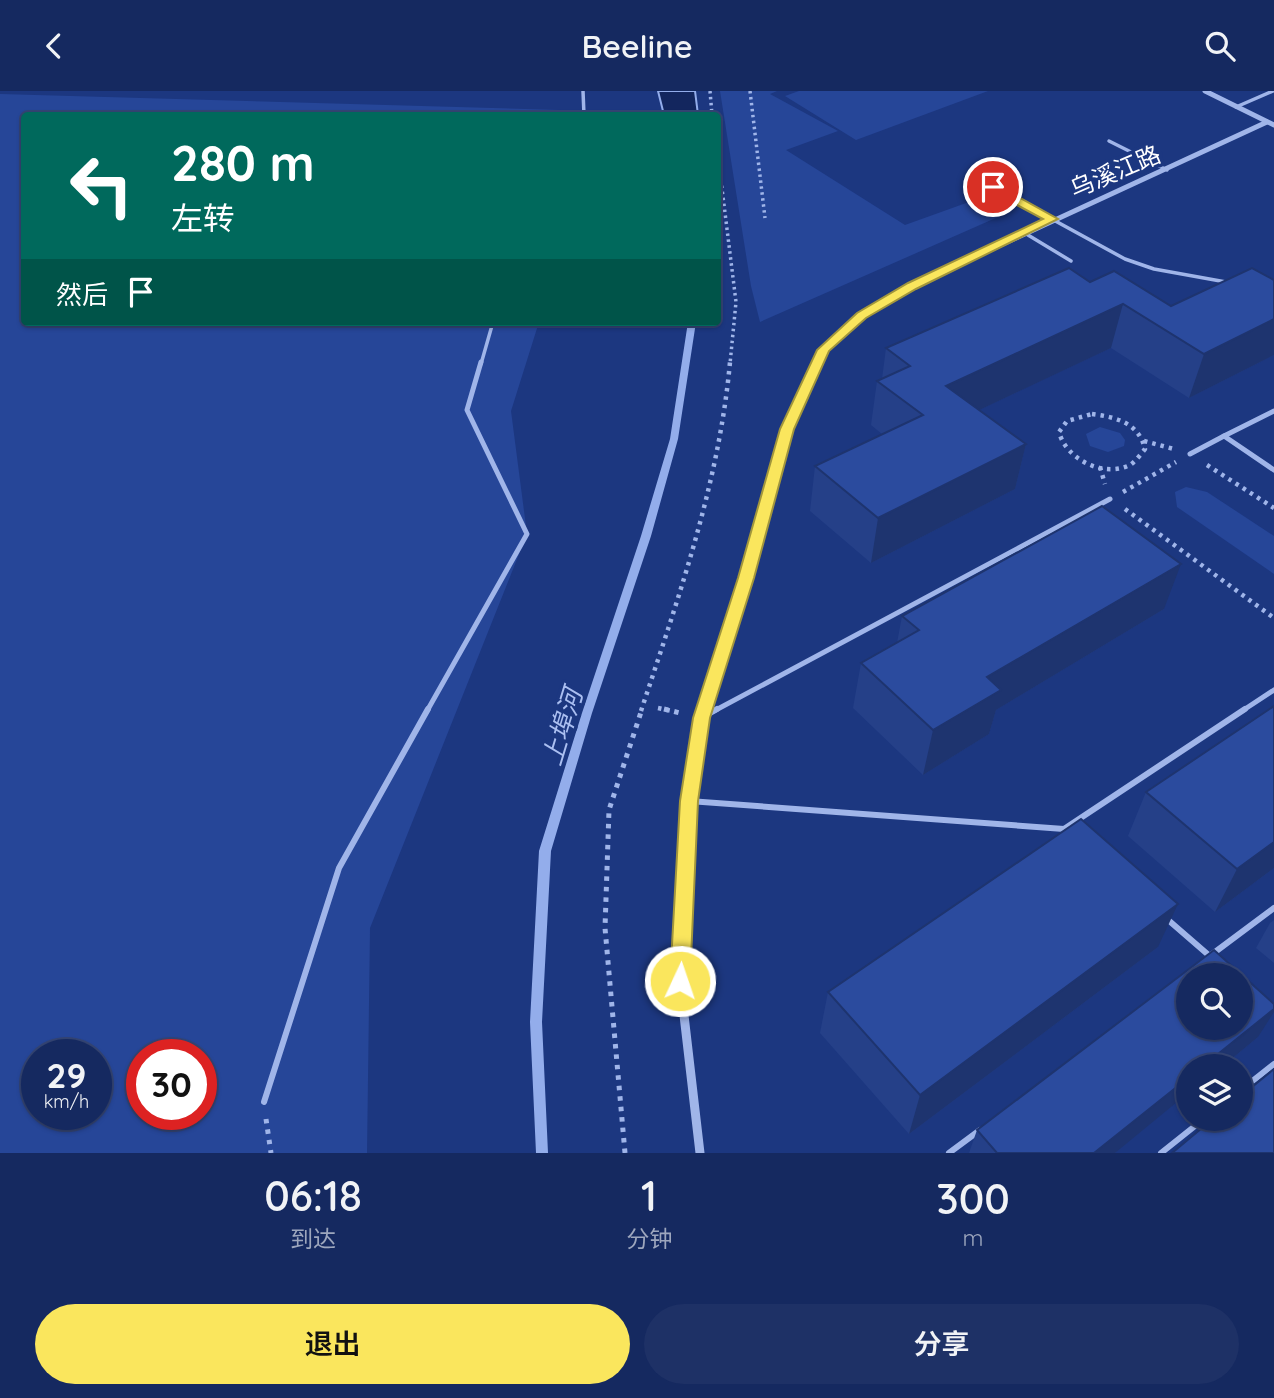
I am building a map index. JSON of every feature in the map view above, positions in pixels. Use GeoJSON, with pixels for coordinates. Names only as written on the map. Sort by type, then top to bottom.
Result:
{"type":"FeatureCollection","features":[{"type":"Feature","properties":{"kind":"street"},"geometry":{"type":"LineString","coordinates":[[1205,91],[1271,124]]}},
{"type":"Feature","properties":{"kind":"street","name":"乌溪江路"},"geometry":{"type":"LineString","coordinates":[[700,1153],[680,981],[689,801],[702,718],[746,578],[787,429],[824,350],[862,316],[912,286],[1052,219],[1271,124]]}},
{"type":"Feature","properties":{"kind":"lane"},"geometry":{"type":"LineString","coordinates":[[583,91],[584,112]]}},
{"type":"Feature","properties":{"kind":"lane"},"geometry":{"type":"LineString","coordinates":[[1236,107],[1273,91]]}},
{"type":"Feature","properties":{"kind":"lane"},"geometry":{"type":"LineString","coordinates":[[1109,141],[1167,170]]}},
{"type":"Feature","properties":{"kind":"lane"},"geometry":{"type":"LineString","coordinates":[[993,187],[1125,260],[1154,269],[1235,284]]}},
{"type":"Feature","properties":{"kind":"lane"},"geometry":{"type":"LineString","coordinates":[[1024,232],[1071,261]]}},
{"type":"Feature","properties":{"kind":"lane"},"geometry":{"type":"LineString","coordinates":[[264,1103],[339,868],[527,534],[467,410],[493,326]]}},
{"type":"Feature","properties":{"kind":"lane"},"geometry":{"type":"LineString","coordinates":[[1190,454],[1274,411]]}},
{"type":"Feature","properties":{"kind":"lane"},"geometry":{"type":"LineString","coordinates":[[1224,436],[1274,470]]}},
{"type":"Feature","properties":{"kind":"lane"},"geometry":{"type":"LineString","coordinates":[[702,718],[1110,499]]}},
{"type":"Feature","properties":{"kind":"lane"},"geometry":{"type":"LineString","coordinates":[[1063,829],[1274,690]]}},
{"type":"Feature","properties":{"kind":"lane"},"geometry":{"type":"LineString","coordinates":[[689,801],[1063,829],[1074,838]]}},
{"type":"Feature","properties":{"kind":"lane"},"geometry":{"type":"LineString","coordinates":[[1200,963],[1274,908]]}},
{"type":"Feature","properties":{"kind":"lane"},"geometry":{"type":"LineString","coordinates":[[1157,911],[1218,963]]}},
{"type":"Feature","properties":{"kind":"lane"},"geometry":{"type":"LineString","coordinates":[[1253,1081],[1274,1064]]}},
{"type":"Feature","properties":{"kind":"lane"},"geometry":{"type":"LineString","coordinates":[[949,1153],[993,1120]]}},
{"type":"Feature","properties":{"kind":"lane"},"geometry":{"type":"LineString","coordinates":[[1161,1153],[1189,1131]]}},
{"type":"Feature","properties":{"kind":"path"},"geometry":{"type":"LineString","coordinates":[[710,91],[712,112]]}},
{"type":"Feature","properties":{"kind":"path"},"geometry":{"type":"LineString","coordinates":[[750,91],[765,218]]}},
{"type":"Feature","properties":{"kind":"path"},"geometry":{"type":"LineString","coordinates":[[625,1153],[605,928],[609,810],[696,545],[725,421],[736,302],[721,175]]}},
{"type":"Feature","properties":{"kind":"path"},"geometry":{"type":"LineString","coordinates":[[1144,441],[1145,449],[1134,463],[1108,468],[1078,461],[1059,444],[1057,435],[1068,419],[1092,414],[1130,425],[1144,441],[1190,454],[1274,508]]}},
{"type":"Feature","properties":{"kind":"path"},"geometry":{"type":"LineString","coordinates":[[1190,454],[1110,499],[1274,618]]}},
{"type":"Feature","properties":{"kind":"path"},"geometry":{"type":"LineString","coordinates":[[658,708],[702,718]]}},
{"type":"Feature","properties":{"kind":"path"},"geometry":{"type":"LineString","coordinates":[[264,1103],[271,1153]]}},
{"type":"Feature","properties":{"kind":"shaded area"},"geometry":{"type":"Polygon","coordinates":[[[658,91],[695,91],[698,112],[663,112],[658,91]]]}},
{"type":"Feature","properties":{"kind":"shaded area"},"geometry":{"type":"Polygon","coordinates":[[[720,91],[777,91],[770,94],[838,131],[786,150],[905,225],[994,193],[1007,213],[760,322],[751,286],[720,91]]]}},
{"type":"Feature","properties":{"kind":"shaded area"},"geometry":{"type":"Polygon","coordinates":[[[799,91],[988,91],[856,140],[785,96],[799,91]]]}},
{"type":"Feature","properties":{"kind":"shaded area"},"geometry":{"type":"Polygon","coordinates":[[[0,94],[597,111],[21,112],[21,326],[538,326],[511,411],[527,534],[370,928],[367,1153],[0,1153],[0,94]]]}},
{"type":"Feature","properties":{"kind":"shaded area"},"geometry":{"type":"Polygon","coordinates":[[[1100,427],[1120,433],[1125,440],[1124,446],[1108,452],[1090,446],[1086,434],[1100,427]]]}},
{"type":"Feature","properties":{"kind":"shaded area"},"geometry":{"type":"Polygon","coordinates":[[[1186,487],[1207,492],[1274,536],[1274,574],[1177,507],[1175,492],[1186,487]]]}},
{"type":"Feature","properties":{"kind":"building"},"geometry":{"type":"Polygon","coordinates":[[[1069,268],[1090,282],[1114,271],[1171,306],[1252,268],[1274,280],[1274,319],[1204,354],[1123,304],[946,386],[1026,444],[878,518],[815,466],[923,415],[877,381],[910,366],[886,348],[1069,268]]]}},
{"type":"Feature","properties":{"kind":"building"},"geometry":{"type":"Polygon","coordinates":[[[1102,506],[1181,564],[987,677],[1001,690],[933,730],[861,663],[919,630],[902,616],[1102,506]]]}},
{"type":"Feature","properties":{"kind":"building"},"geometry":{"type":"Polygon","coordinates":[[[1274,706],[1274,842],[1237,869],[1146,792],[1274,706]]]}},
{"type":"Feature","properties":{"kind":"building"},"geometry":{"type":"Polygon","coordinates":[[[1081,819],[1178,904],[920,1095],[828,992],[1081,819]]]}},
{"type":"Feature","properties":{"kind":"building"},"geometry":{"type":"Polygon","coordinates":[[[1214,950],[1228,963],[1197,963],[1214,950]]]}},
{"type":"Feature","properties":{"kind":"building"},"geometry":{"type":"Polygon","coordinates":[[[1176,979],[1176,1040],[1235,1040],[1218,1054],[1176,1054],[1176,1088],[1094,1153],[997,1153],[977,1130],[1176,979]]]}},
{"type":"Feature","properties":{"kind":"building"},"geometry":{"type":"Polygon","coordinates":[[[1253,985],[1274,1004],[1274,1009],[1253,1026],[1253,985]]]}},
{"type":"Feature","properties":{"kind":"building"},"geometry":{"type":"Polygon","coordinates":[[[1274,1069],[1274,1153],[1172,1153],[1198,1131],[1253,1131],[1253,1086],[1274,1069]]]}},
{"type":"Feature","properties":{"kind":"waterway","name":"上埠河"},"geometry":{"type":"LineString","coordinates":[[542,1153],[536,1022],[545,851],[587,713],[646,536],[674,439],[691,326]]}},
{"type":"Feature","properties":{"kind":"route"},"geometry":{"type":"LineString","coordinates":[[680,981],[689,801],[702,718],[708,691],[746,578],[787,429],[824,350],[862,316],[912,286],[1052,219],[993,187]]}}]}
